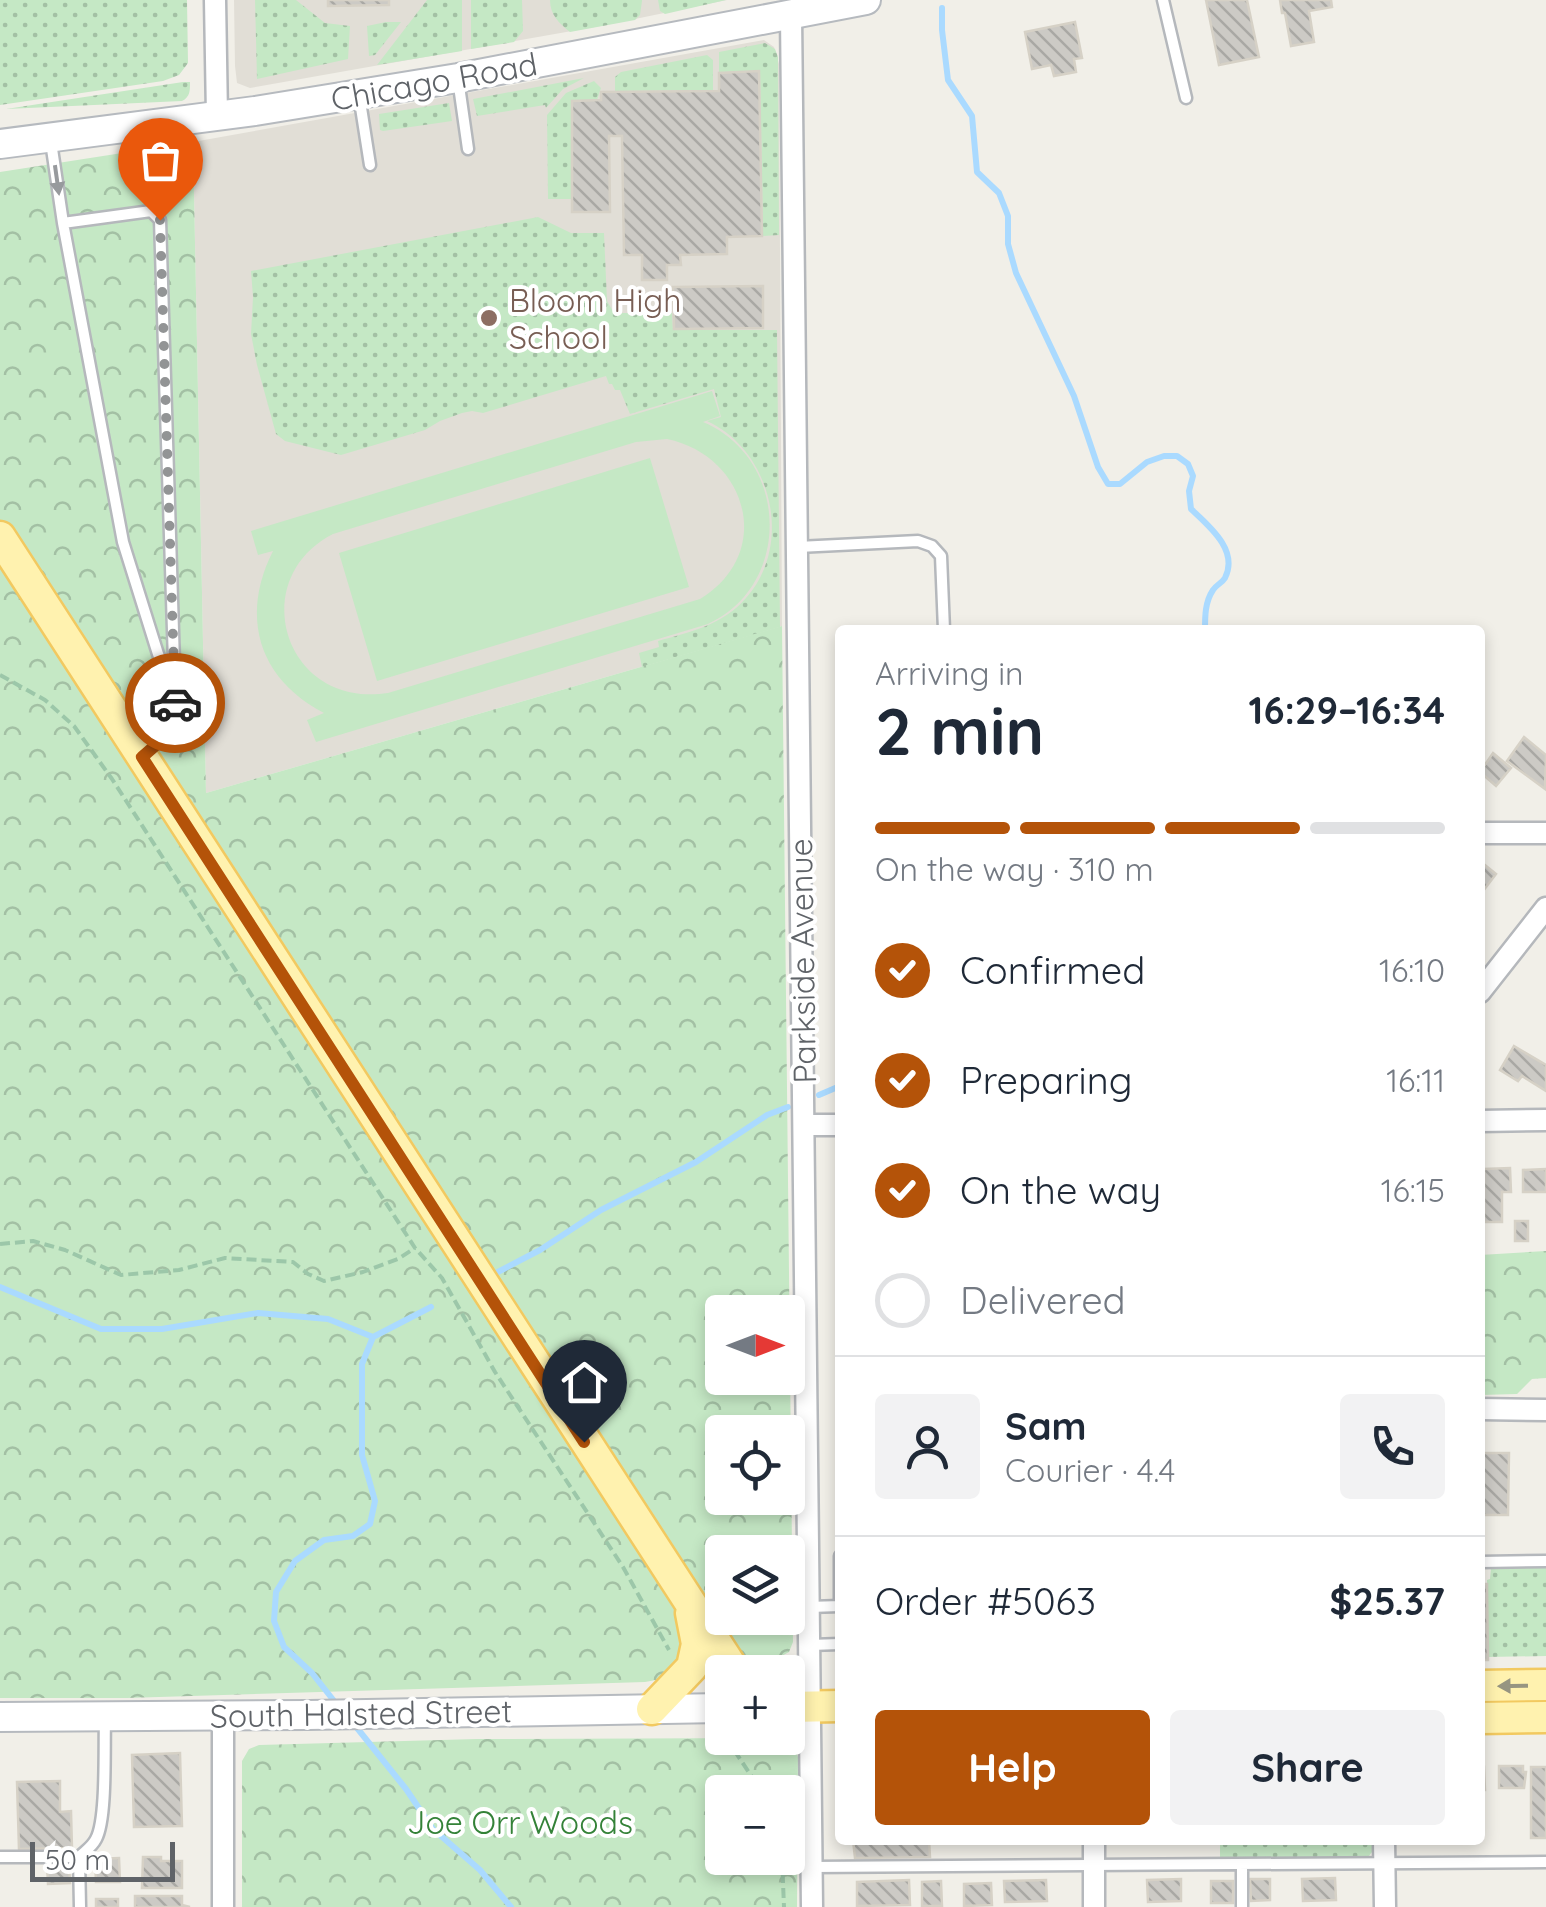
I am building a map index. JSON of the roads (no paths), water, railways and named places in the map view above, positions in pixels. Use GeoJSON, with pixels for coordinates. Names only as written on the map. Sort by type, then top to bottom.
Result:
{"type":"FeatureCollection","features":[{"type":"Feature","properties":{"kind":"main road"},"geometry":{"type":"LineString","coordinates":[[0,537],[724,1655]]}},
{"type":"Feature","properties":{"kind":"main road"},"geometry":{"type":"LineString","coordinates":[[652,1709],[692,1667],[697,1644],[690,1605]]}},
{"type":"Feature","properties":{"kind":"main road"},"geometry":{"type":"LineString","coordinates":[[1485,1686],[1546,1685]]}},
{"type":"Feature","properties":{"kind":"main road"},"geometry":{"type":"LineString","coordinates":[[1485,1718],[1546,1717]]}},
{"type":"Feature","properties":{"kind":"street"},"geometry":{"type":"LineString","coordinates":[[215,0],[217,116]]}},
{"type":"Feature","properties":{"kind":"street","name":"Chicago Road"},"geometry":{"type":"LineString","coordinates":[[0,144],[217,116],[458,78],[866,0]]}},
{"type":"Feature","properties":{"kind":"street","name":"Parkside Avenue"},"geometry":{"type":"LineString","coordinates":[[791,16],[813,1707],[812,1907]]}},
{"type":"Feature","properties":{"kind":"street"},"geometry":{"type":"LineString","coordinates":[[1485,833],[1546,833]]}},
{"type":"Feature","properties":{"kind":"street"},"geometry":{"type":"LineString","coordinates":[[1485,986],[1546,908]]}},
{"type":"Feature","properties":{"kind":"street"},"geometry":{"type":"LineString","coordinates":[[1485,1120],[1546,1120]]}},
{"type":"Feature","properties":{"kind":"street"},"geometry":{"type":"LineString","coordinates":[[804,1126],[835,1125]]}},
{"type":"Feature","properties":{"kind":"street"},"geometry":{"type":"LineString","coordinates":[[1485,1409],[1546,1410]]}},
{"type":"Feature","properties":{"kind":"street","name":"South Halsted Street"},"geometry":{"type":"LineString","coordinates":[[0,1716],[705,1708]]}},
{"type":"Feature","properties":{"kind":"street"},"geometry":{"type":"LineString","coordinates":[[222,1907],[223,1715]]}},
{"type":"Feature","properties":{"kind":"street"},"geometry":{"type":"LineString","coordinates":[[1094,1845],[1094,1907]]}},
{"type":"Feature","properties":{"kind":"street"},"geometry":{"type":"LineString","coordinates":[[1384,1845],[1386,1907]]}},
{"type":"Feature","properties":{"kind":"lane"},"geometry":{"type":"LineString","coordinates":[[1162,0],[1186,98]]}},
{"type":"Feature","properties":{"kind":"lane"},"geometry":{"type":"LineString","coordinates":[[458,78],[468,149]]}},
{"type":"Feature","properties":{"kind":"lane"},"geometry":{"type":"LineString","coordinates":[[359,94],[370,165]]}},
{"type":"Feature","properties":{"kind":"lane"},"geometry":{"type":"LineString","coordinates":[[50,137],[123,542],[158,654],[176,694]]}},
{"type":"Feature","properties":{"kind":"lane"},"geometry":{"type":"LineString","coordinates":[[63,223],[151,211],[160,220],[176,694],[174,718],[166,737],[142,757]]}},
{"type":"Feature","properties":{"kind":"lane"},"geometry":{"type":"LineString","coordinates":[[797,547],[918,541],[932,546],[941,556],[944,625]]}},
{"type":"Feature","properties":{"kind":"lane"},"geometry":{"type":"LineString","coordinates":[[1485,1562],[1546,1561]]}},
{"type":"Feature","properties":{"kind":"lane"},"geometry":{"type":"LineString","coordinates":[[809,1607],[835,1606]]}},
{"type":"Feature","properties":{"kind":"lane"},"geometry":{"type":"LineString","coordinates":[[810,1645],[835,1644]]}},
{"type":"Feature","properties":{"kind":"lane"},"geometry":{"type":"LineString","coordinates":[[80,1907],[79,1857],[98,1836],[102,1819],[105,1716]]}},
{"type":"Feature","properties":{"kind":"lane"},"geometry":{"type":"LineString","coordinates":[[0,1857],[79,1857]]}},
{"type":"Feature","properties":{"kind":"lane"},"geometry":{"type":"LineString","coordinates":[[812,1867],[1546,1862]]}},
{"type":"Feature","properties":{"kind":"lane"},"geometry":{"type":"LineString","coordinates":[[1242,1865],[1242,1907]]}},
{"type":"Feature","properties":{"kind":"waterway"},"geometry":{"type":"LineString","coordinates":[[942,8],[948,80],[972,116],[977,172],[999,193],[1008,216],[1008,244],[1016,273],[1074,396],[1098,467],[1108,484],[1120,484],[1147,462],[1177,456],[1188,464],[1193,476],[1189,491],[1191,509],[1225,548],[1228,568],[1208,599],[1205,625]]}},
{"type":"Feature","properties":{"kind":"waterway"},"geometry":{"type":"LineString","coordinates":[[819,1095],[835,1088]]}},
{"type":"Feature","properties":{"kind":"waterway"},"geometry":{"type":"LineString","coordinates":[[496,1273],[601,1210],[696,1162],[767,1115],[788,1107]]}},
{"type":"Feature","properties":{"kind":"waterway"},"geometry":{"type":"LineString","coordinates":[[0,1287],[101,1329],[162,1329],[258,1313],[328,1319],[373,1337]]}},
{"type":"Feature","properties":{"kind":"waterway"},"geometry":{"type":"LineString","coordinates":[[338,1706],[312,1673],[284,1647],[274,1621],[276,1592],[295,1561],[324,1540],[353,1536],[370,1524],[375,1501],[362,1455],[362,1364],[373,1337],[431,1307]]}},
{"type":"Feature","properties":{"kind":"waterway"},"geometry":{"type":"LineString","coordinates":[[353,1723],[433,1829],[480,1870],[511,1907]]}},
{"type":"Feature","properties":{"kind":"place","name":"Bloom High School"},"geometry":{"type":"Point","coordinates":[489,318]}},
{"type":"Feature","properties":{"kind":"park label","name":"Joe Orr Woods"},"geometry":{"type":"Point","coordinates":[520,1822]}}]}
